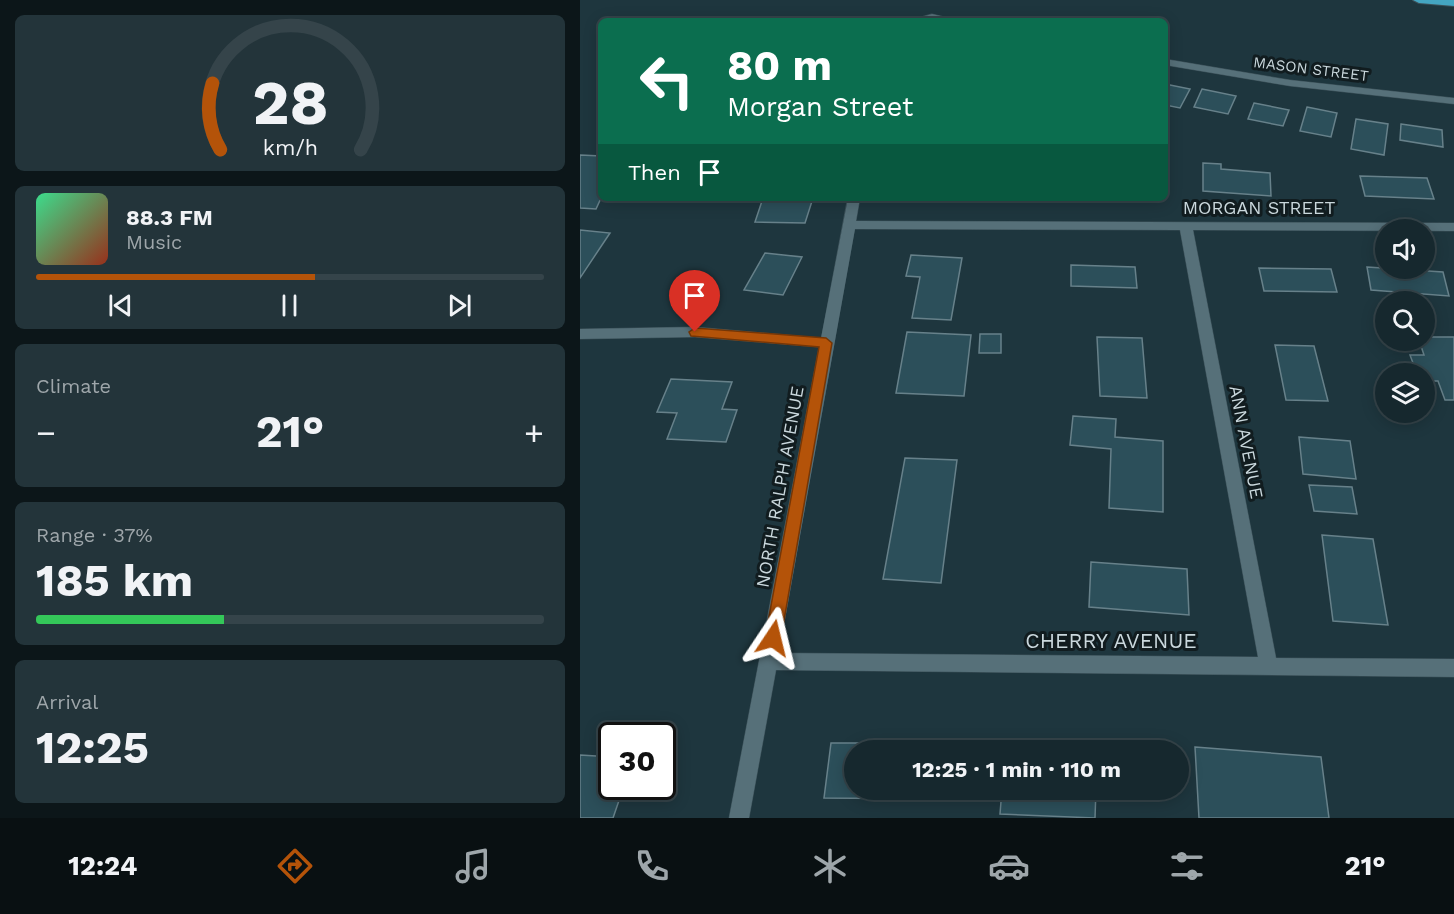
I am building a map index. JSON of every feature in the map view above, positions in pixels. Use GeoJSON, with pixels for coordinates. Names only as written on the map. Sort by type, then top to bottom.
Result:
{"type":"FeatureCollection","features":[{"type":"Feature","properties":{"kind":"highway"},"geometry":{"type":"LineString","coordinates":[[1419,0],[1453,3]]}},
{"type":"Feature","properties":{"kind":"street","name":"MASON STREET"},"geometry":{"type":"LineString","coordinates":[[1168,63],[1290,83],[1453,101]]}},
{"type":"Feature","properties":{"kind":"street","name":"NORTH RALPH AVENUE"},"geometry":{"type":"LineString","coordinates":[[739,818],[853,201]]}},
{"type":"Feature","properties":{"kind":"street","name":"MORGAN STREET"},"geometry":{"type":"LineString","coordinates":[[849,225],[1453,227]]}},
{"type":"Feature","properties":{"kind":"street","name":"ANN AVENUE"},"geometry":{"type":"LineString","coordinates":[[1186,226],[1268,664]]}},
{"type":"Feature","properties":{"kind":"street"},"geometry":{"type":"LineString","coordinates":[[580,334],[695,332],[826,343]]}},
{"type":"Feature","properties":{"kind":"street","name":"CHERRY AVENUE"},"geometry":{"type":"LineString","coordinates":[[769,661],[1268,664],[1453,668]]}},
{"type":"Feature","properties":{"kind":"building"},"geometry":{"type":"Polygon","coordinates":[[[1168,85],[1190,89],[1180,108],[1168,106],[1168,85]]]}},
{"type":"Feature","properties":{"kind":"building"},"geometry":{"type":"Polygon","coordinates":[[[1202,89],[1236,96],[1228,114],[1194,107],[1202,89]]]}},
{"type":"Feature","properties":{"kind":"building"},"geometry":{"type":"Polygon","coordinates":[[[1254,103],[1289,110],[1283,126],[1248,119],[1254,103]]]}},
{"type":"Feature","properties":{"kind":"building"},"geometry":{"type":"Polygon","coordinates":[[[1307,107],[1337,113],[1331,137],[1300,131],[1307,107]]]}},
{"type":"Feature","properties":{"kind":"building"},"geometry":{"type":"Polygon","coordinates":[[[1356,119],[1388,124],[1384,155],[1351,149],[1356,119]]]}},
{"type":"Feature","properties":{"kind":"building"},"geometry":{"type":"Polygon","coordinates":[[[1401,124],[1442,130],[1443,147],[1400,140],[1401,124]]]}},
{"type":"Feature","properties":{"kind":"building"},"geometry":{"type":"Polygon","coordinates":[[[580,155],[598,156],[600,201],[596,209],[580,208],[580,155]]]}},
{"type":"Feature","properties":{"kind":"building"},"geometry":{"type":"Polygon","coordinates":[[[1203,163],[1221,164],[1221,169],[1270,173],[1271,196],[1203,191],[1203,163]]]}},
{"type":"Feature","properties":{"kind":"building"},"geometry":{"type":"Polygon","coordinates":[[[1360,176],[1427,178],[1434,199],[1365,196],[1360,176]]]}},
{"type":"Feature","properties":{"kind":"building"},"geometry":{"type":"Polygon","coordinates":[[[762,201],[812,201],[805,223],[755,222],[762,201]]]}},
{"type":"Feature","properties":{"kind":"building"},"geometry":{"type":"Polygon","coordinates":[[[580,230],[610,233],[580,278],[580,230]]]}},
{"type":"Feature","properties":{"kind":"building"},"geometry":{"type":"Polygon","coordinates":[[[765,253],[802,257],[783,295],[744,290],[765,253]]]}},
{"type":"Feature","properties":{"kind":"building"},"geometry":{"type":"Polygon","coordinates":[[[911,255],[962,258],[951,320],[912,318],[920,277],[906,276],[911,255]]]}},
{"type":"Feature","properties":{"kind":"building"},"geometry":{"type":"Polygon","coordinates":[[[1071,265],[1135,267],[1137,288],[1071,286],[1071,265]]]}},
{"type":"Feature","properties":{"kind":"building"},"geometry":{"type":"Polygon","coordinates":[[[1367,267],[1375,268],[1375,279],[1435,279],[1435,271],[1443,272],[1449,296],[1435,295],[1435,291],[1371,290],[1367,267]]]}},
{"type":"Feature","properties":{"kind":"building"},"geometry":{"type":"Polygon","coordinates":[[[1259,268],[1331,269],[1337,292],[1264,291],[1259,268]]]}},
{"type":"Feature","properties":{"kind":"building"},"geometry":{"type":"Polygon","coordinates":[[[907,332],[971,335],[964,396],[896,393],[907,332]]]}},
{"type":"Feature","properties":{"kind":"building"},"geometry":{"type":"Polygon","coordinates":[[[980,334],[1001,334],[1001,353],[979,353],[980,334]]]}},
{"type":"Feature","properties":{"kind":"building"},"geometry":{"type":"Polygon","coordinates":[[[1097,337],[1142,338],[1147,398],[1100,396],[1097,337]]]}},
{"type":"Feature","properties":{"kind":"building"},"geometry":{"type":"Polygon","coordinates":[[[1435,337],[1454,337],[1454,400],[1445,400],[1438,381],[1435,381],[1435,363],[1413,363],[1410,355],[1424,355],[1423,351],[1435,351],[1435,337]]]}},
{"type":"Feature","properties":{"kind":"building"},"geometry":{"type":"Polygon","coordinates":[[[1275,345],[1314,346],[1328,401],[1286,400],[1275,345]]]}},
{"type":"Feature","properties":{"kind":"building"},"geometry":{"type":"Polygon","coordinates":[[[671,379],[732,382],[722,409],[737,410],[726,442],[667,439],[677,413],[657,412],[671,379]]]}},
{"type":"Feature","properties":{"kind":"building"},"geometry":{"type":"Polygon","coordinates":[[[1073,416],[1116,419],[1115,437],[1163,441],[1163,512],[1109,508],[1111,449],[1070,445],[1073,416]]]}},
{"type":"Feature","properties":{"kind":"building"},"geometry":{"type":"Polygon","coordinates":[[[1299,437],[1350,441],[1356,479],[1303,474],[1299,437]]]}},
{"type":"Feature","properties":{"kind":"building"},"geometry":{"type":"Polygon","coordinates":[[[905,458],[957,460],[941,583],[883,579],[905,458]]]}},
{"type":"Feature","properties":{"kind":"building"},"geometry":{"type":"Polygon","coordinates":[[[1309,485],[1352,487],[1357,514],[1314,511],[1309,485]]]}},
{"type":"Feature","properties":{"kind":"building"},"geometry":{"type":"Polygon","coordinates":[[[1322,535],[1373,539],[1388,625],[1333,621],[1322,535]]]}},
{"type":"Feature","properties":{"kind":"building"},"geometry":{"type":"Polygon","coordinates":[[[1091,562],[1187,569],[1189,615],[1089,607],[1091,562]]]}},
{"type":"Feature","properties":{"kind":"building"},"geometry":{"type":"Polygon","coordinates":[[[831,743],[844,743],[844,798],[824,798],[831,743]]]}},
{"type":"Feature","properties":{"kind":"building"},"geometry":{"type":"Polygon","coordinates":[[[1195,747],[1321,757],[1329,818],[1199,818],[1195,747]]]}},
{"type":"Feature","properties":{"kind":"building"},"geometry":{"type":"Polygon","coordinates":[[[580,755],[598,756],[598,800],[619,800],[613,818],[580,818],[580,755]]]}},
{"type":"Feature","properties":{"kind":"building"},"geometry":{"type":"Polygon","coordinates":[[[1001,800],[1096,800],[1095,818],[1000,814],[1001,800]]]}},
{"type":"Feature","properties":{"kind":"route"},"geometry":{"type":"LineString","coordinates":[[695,332],[826,343],[773,638]]}}]}
